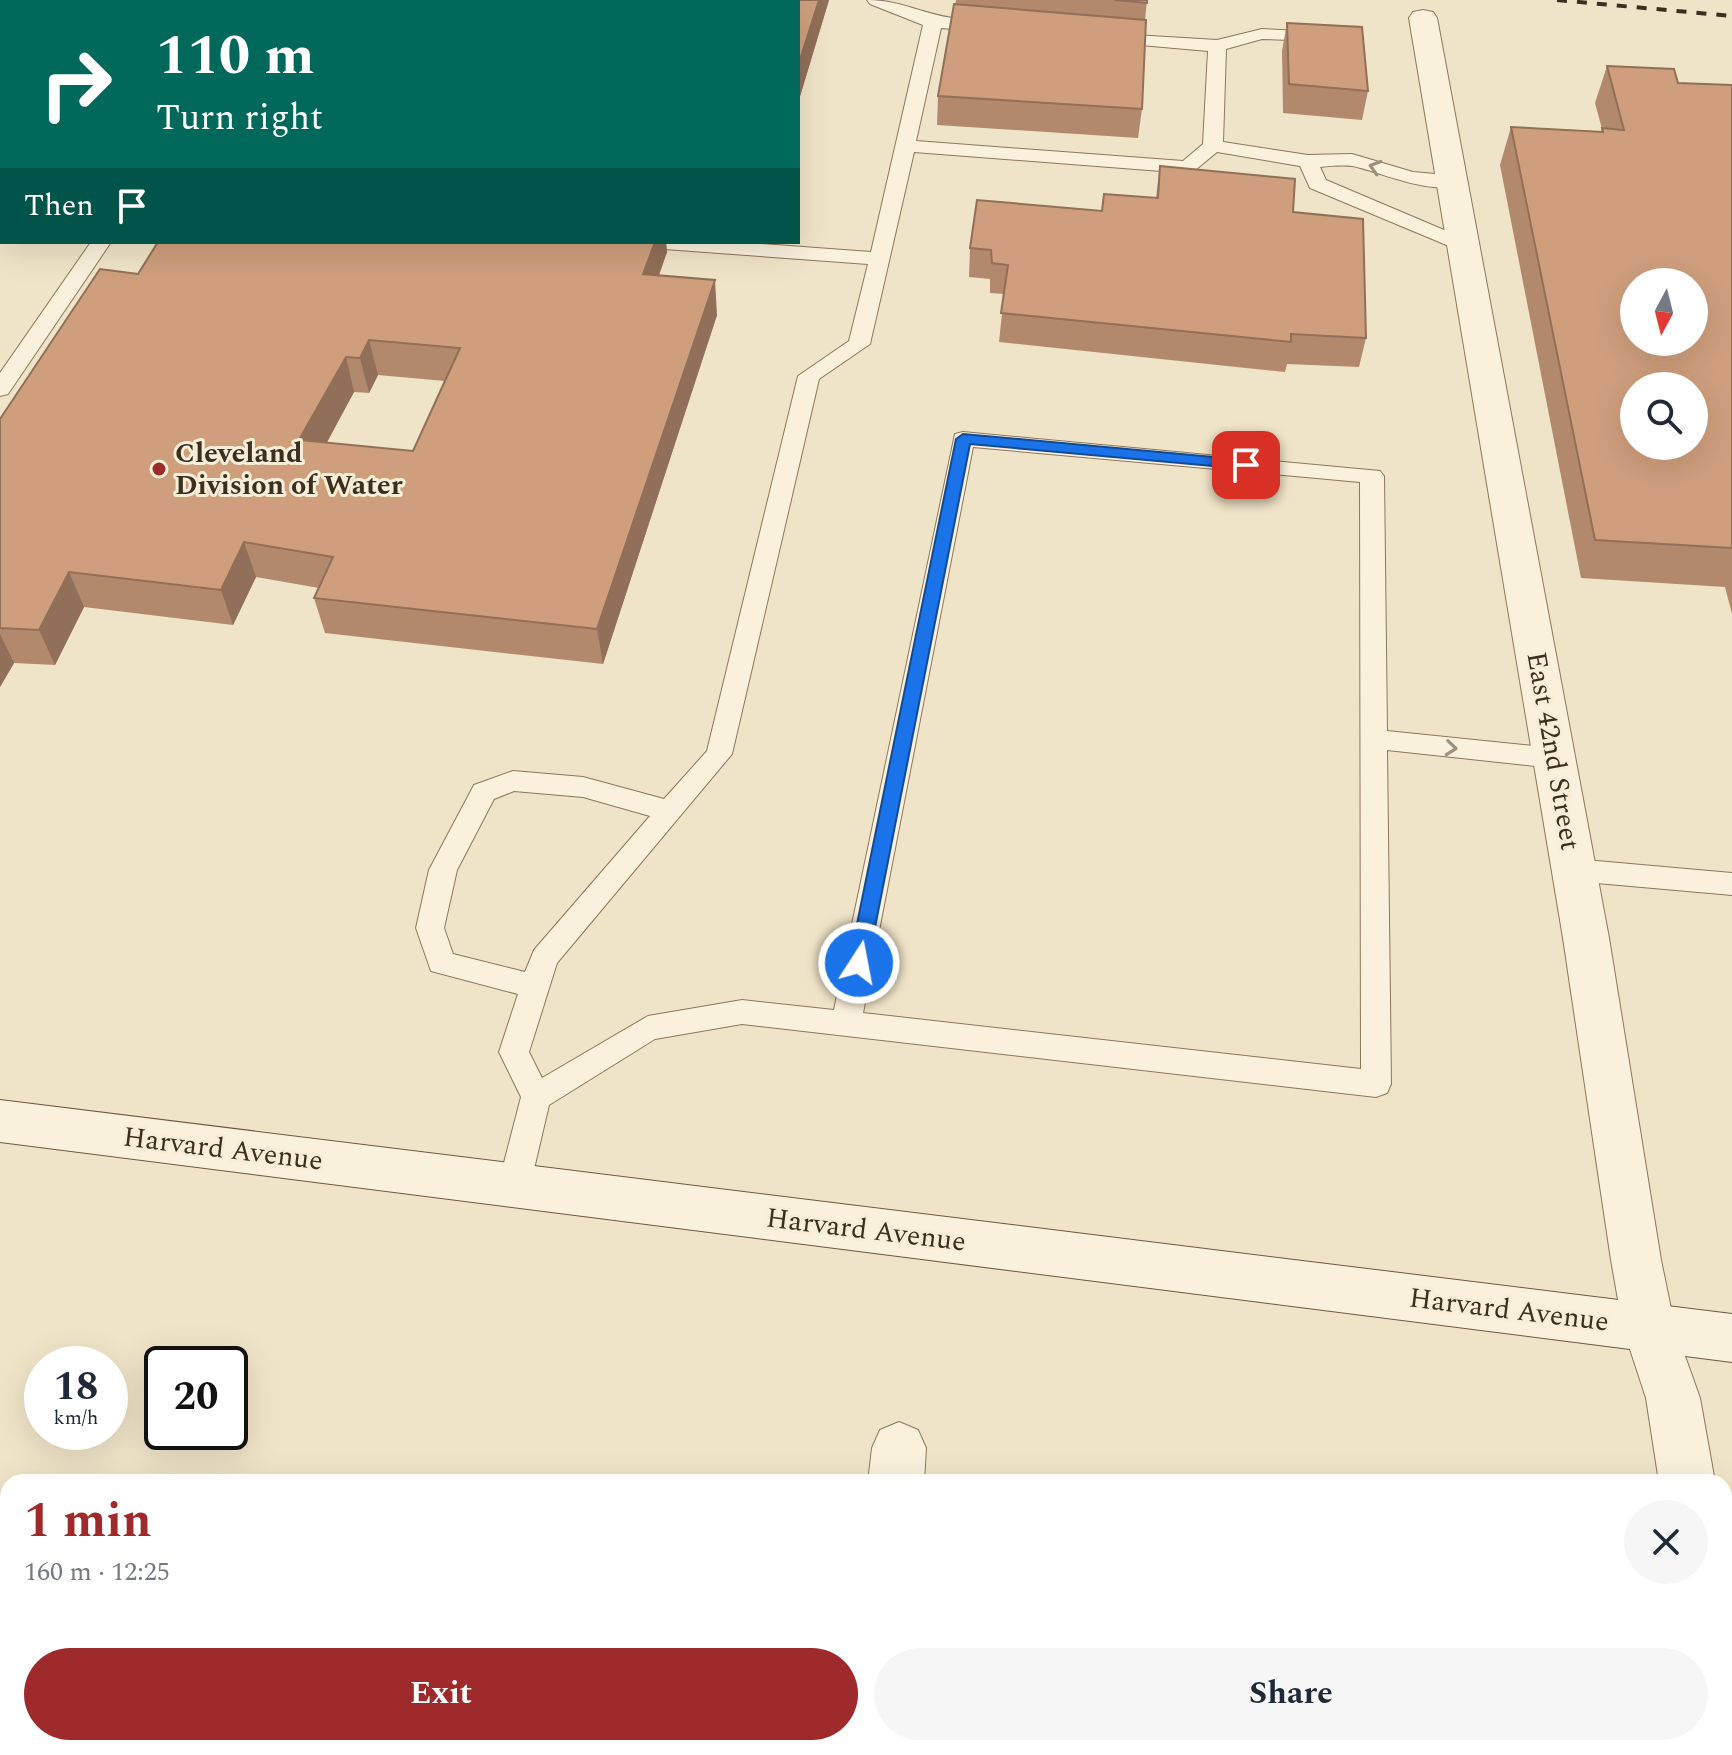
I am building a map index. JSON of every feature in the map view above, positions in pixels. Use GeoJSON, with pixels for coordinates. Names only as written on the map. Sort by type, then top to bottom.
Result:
{"type":"FeatureCollection","features":[{"type":"Feature","properties":{"kind":"street","name":"East 42nd Street"},"geometry":{"type":"LineString","coordinates":[[1423,18],[1574,870],[1649,1328],[1673,1398],[1686,1474]]}},
{"type":"Feature","properties":{"kind":"street","name":"Harvard Avenue"},"geometry":{"type":"LineString","coordinates":[[0,1121],[1732,1338]]}},
{"type":"Feature","properties":{"kind":"lane"},"geometry":{"type":"LineString","coordinates":[[876,0],[933,22],[1012,29]]}},
{"type":"Feature","properties":{"kind":"lane"},"geometry":{"type":"LineString","coordinates":[[514,1186],[536,1097],[514,1052],[544,958],[719,754],[809,376],[859,344],[933,22]]}},
{"type":"Feature","properties":{"kind":"lane"},"geometry":{"type":"LineString","coordinates":[[1091,35],[1217,46],[1262,34],[1318,36]]}},
{"type":"Feature","properties":{"kind":"lane"},"geometry":{"type":"LineString","coordinates":[[1213,146],[1217,46]]}},
{"type":"Feature","properties":{"kind":"lane"},"geometry":{"type":"LineString","coordinates":[[905,146],[1187,167],[1213,146],[1308,161],[1352,160],[1412,178],[1451,180]]}},
{"type":"Feature","properties":{"kind":"lane"},"geometry":{"type":"LineString","coordinates":[[1308,161],[1317,184],[1463,245]]}},
{"type":"Feature","properties":{"kind":"lane"},"geometry":{"type":"LineString","coordinates":[[0,389],[100,244]]}},
{"type":"Feature","properties":{"kind":"lane"},"geometry":{"type":"LineString","coordinates":[[678,244],[880,259]]}},
{"type":"Feature","properties":{"kind":"lane"},"geometry":{"type":"LineString","coordinates":[[536,1097],[648,1028],[742,1012],[846,1025],[1376,1084],[1372,476],[963,439],[846,1025]]}},
{"type":"Feature","properties":{"kind":"lane"},"geometry":{"type":"LineString","coordinates":[[1373,739],[1554,758]]}},
{"type":"Feature","properties":{"kind":"lane"},"geometry":{"type":"LineString","coordinates":[[534,986],[441,963],[430,928],[443,870],[484,792],[513,781],[583,787],[670,811]]}},
{"type":"Feature","properties":{"kind":"lane"},"geometry":{"type":"LineString","coordinates":[[1574,870],[1732,884]]}},
{"type":"Feature","properties":{"kind":"building"},"geometry":{"type":"Polygon","coordinates":[[[800,0],[819,0],[800,60],[800,0]]]}},
{"type":"Feature","properties":{"kind":"building"},"geometry":{"type":"Polygon","coordinates":[[[1115,0],[1147,0],[1147,3],[1115,0]]]}},
{"type":"Feature","properties":{"kind":"building"},"geometry":{"type":"Polygon","coordinates":[[[954,4],[1146,20],[1142,109],[938,96],[954,4]]]}},
{"type":"Feature","properties":{"kind":"building"},"geometry":{"type":"Polygon","coordinates":[[[1287,23],[1362,27],[1368,91],[1289,84],[1287,23]]]}},
{"type":"Feature","properties":{"kind":"building"},"geometry":{"type":"Polygon","coordinates":[[[1607,66],[1674,69],[1678,83],[1732,85],[1732,548],[1595,540],[1511,127],[1603,132],[1602,128],[1624,130],[1607,66]]]}},
{"type":"Feature","properties":{"kind":"building"},"geometry":{"type":"Polygon","coordinates":[[[1160,166],[1295,179],[1293,212],[1363,219],[1366,338],[1291,334],[1291,342],[1001,313],[1008,265],[992,263],[991,250],[970,248],[977,200],[1102,211],[1104,194],[1158,198],[1160,166]]]}},
{"type":"Feature","properties":{"kind":"building","name":"Cleveland Division of Water"},"geometry":{"type":"Polygon","coordinates":[[[157,244],[654,244],[643,274],[715,280],[597,629],[314,598],[333,557],[244,542],[221,590],[69,572],[39,630],[0,628],[0,419],[100,269],[138,274],[157,244]],[[369,340],[360,358],[346,357],[299,440],[413,451],[460,348],[369,340]]]}},
{"type":"Feature","properties":{"kind":"railway"},"geometry":{"type":"LineString","coordinates":[[1557,0],[1732,16]]}},
{"type":"Feature","properties":{"kind":"place","name":"Cleveland Division of Water"},"geometry":{"type":"Point","coordinates":[159,469]}},
{"type":"Feature","properties":{"kind":"route"},"geometry":{"type":"LineString","coordinates":[[859,963],[963,439],[1246,465]]}}]}
